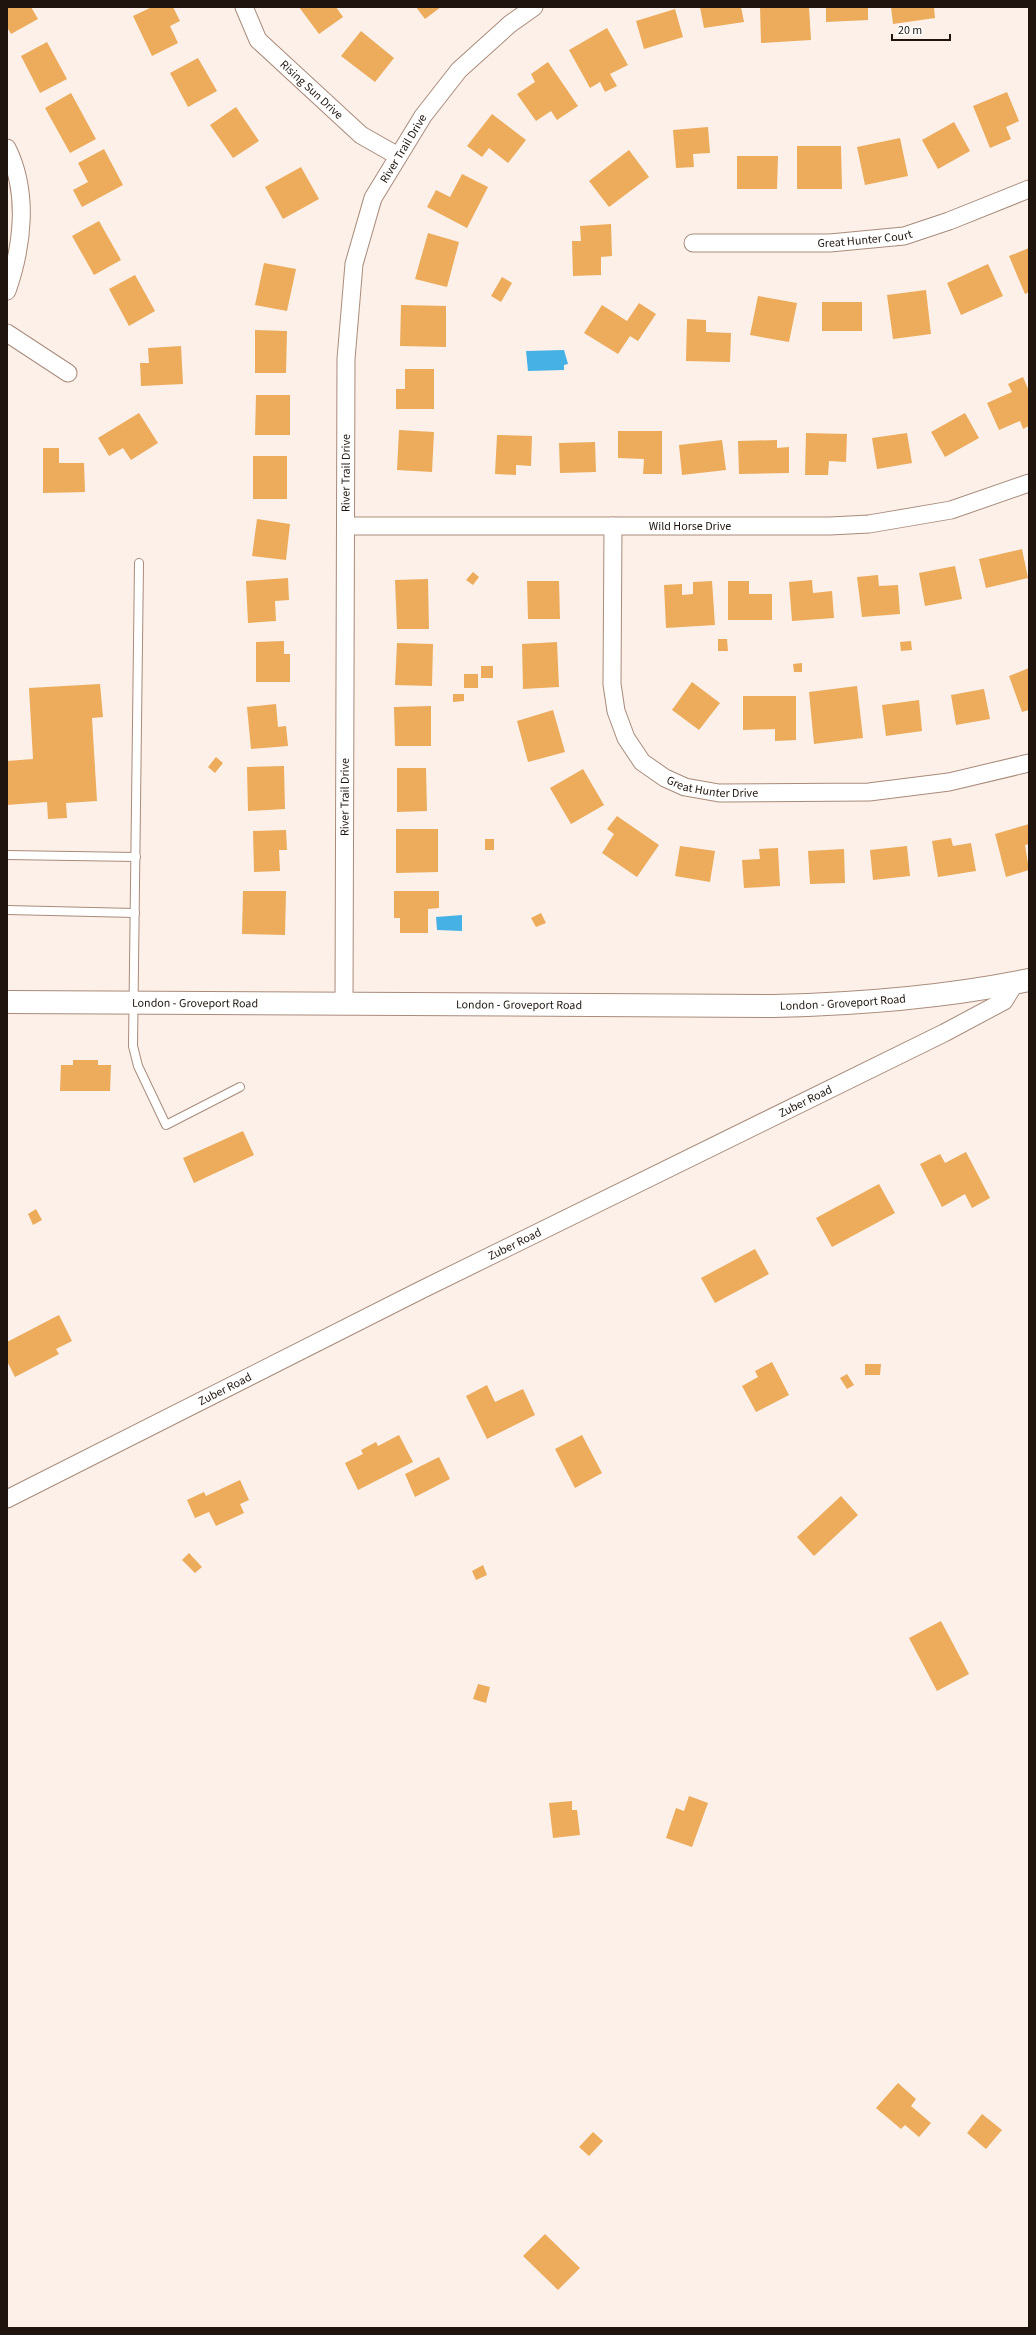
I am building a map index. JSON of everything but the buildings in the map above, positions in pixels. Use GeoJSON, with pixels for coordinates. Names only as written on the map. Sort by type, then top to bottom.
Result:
{"type":"FeatureCollection","features":[{"type":"Feature","properties":{"kind":"main road","name":"London - Groveport Road"},"geometry":{"type":"LineString","coordinates":[[7,1002],[766,1006],[841,1004],[956,992],[1022,981]]}},
{"type":"Feature","properties":{"kind":"street","name":"Rising Sun Drive"},"geometry":{"type":"LineString","coordinates":[[244,7],[258,40],[362,135],[398,156]]}},
{"type":"Feature","properties":{"kind":"street","name":"River Trail Drive"},"geometry":{"type":"LineString","coordinates":[[344,1003],[346,359],[354,264],[373,198],[423,116],[459,70],[510,24],[534,7]]}},
{"type":"Feature","properties":{"kind":"street"},"geometry":{"type":"LineString","coordinates":[[7,148],[16,165],[22,210],[16,264],[7,291]]}},
{"type":"Feature","properties":{"kind":"street","name":"Great Hunter Court"},"geometry":{"type":"LineString","coordinates":[[693,242],[830,243],[904,236],[949,221],[1029,189]]}},
{"type":"Feature","properties":{"kind":"street"},"geometry":{"type":"LineString","coordinates":[[7,333],[68,373]]}},
{"type":"Feature","properties":{"kind":"street","name":"Wild Horse Drive"},"geometry":{"type":"LineString","coordinates":[[346,526],[613,526],[778,528],[869,524],[951,510],[1029,483]]}},
{"type":"Feature","properties":{"kind":"street","name":"Great Hunter Drive"},"geometry":{"type":"LineString","coordinates":[[613,526],[612,684],[616,711],[626,738],[642,762],[665,778],[685,787],[719,793],[869,792],[949,782],[1029,763]]}},
{"type":"Feature","properties":{"kind":"street","name":"Zuber Road"},"geometry":{"type":"LineString","coordinates":[[7,1499],[421,1290],[944,1033],[1004,1001],[1022,981]]}},
{"type":"Feature","properties":{"kind":"lane"},"geometry":{"type":"LineString","coordinates":[[139,563],[133,1046],[138,1066],[166,1125],[240,1087]]}},
{"type":"Feature","properties":{"kind":"lane"},"geometry":{"type":"LineString","coordinates":[[7,855],[136,857]]}},
{"type":"Feature","properties":{"kind":"lane"},"geometry":{"type":"LineString","coordinates":[[7,910],[135,913]]}},
{"type":"Feature","properties":{"kind":"water"},"geometry":{"type":"Polygon","coordinates":[[[564,350],[568,364],[564,365],[564,370],[528,371],[526,351],[564,350]]]}},
{"type":"Feature","properties":{"kind":"water"},"geometry":{"type":"Polygon","coordinates":[[[462,915],[462,931],[437,930],[436,917],[462,915]]]}}]}
